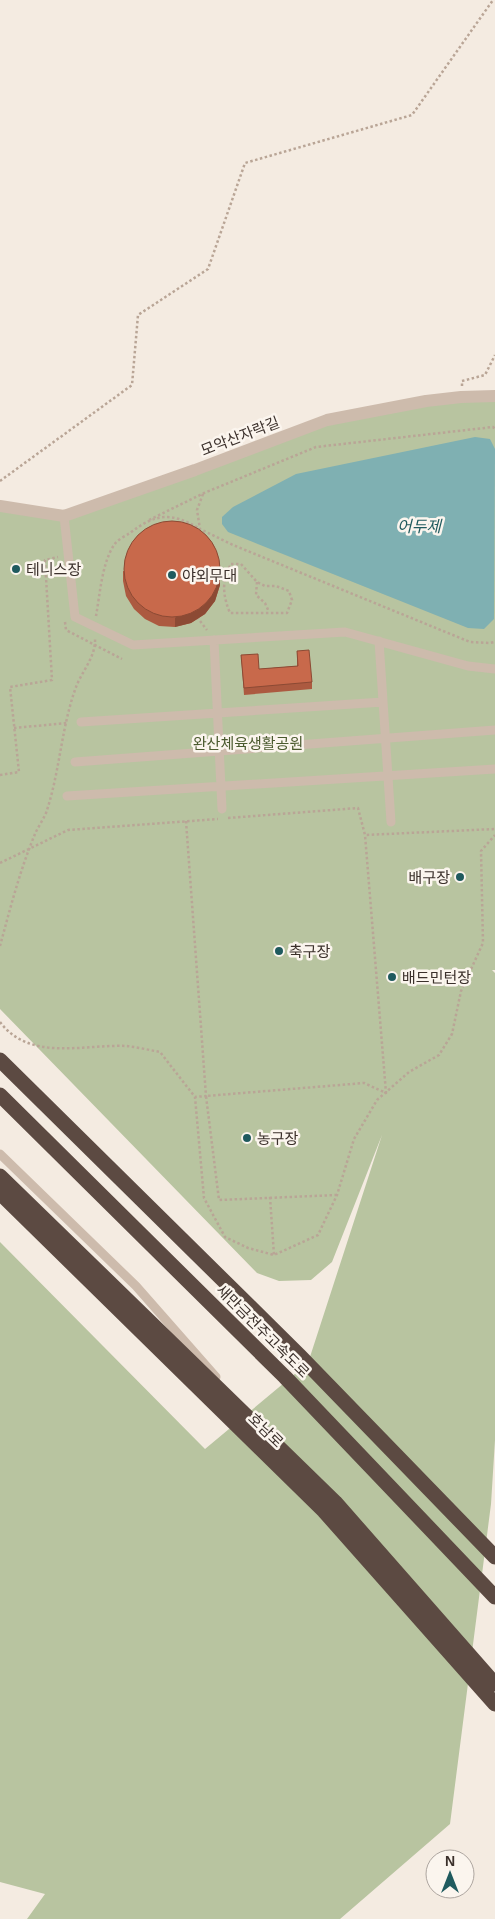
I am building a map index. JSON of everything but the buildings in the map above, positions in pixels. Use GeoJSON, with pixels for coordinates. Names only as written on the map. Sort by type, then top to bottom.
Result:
{"type":"FeatureCollection","features":[{"type":"Feature","properties":{"kind":"highway","name":"새만금전주고속도로"},"geometry":{"type":"LineString","coordinates":[[0,1060],[300,1356],[495,1557]]}},
{"type":"Feature","properties":{"kind":"highway","name":"새만금전주고속도로"},"geometry":{"type":"LineString","coordinates":[[0,1095],[285,1377],[495,1598]]}},
{"type":"Feature","properties":{"kind":"highway","name":"호남로"},"geometry":{"type":"LineString","coordinates":[[0,1176],[335,1502],[495,1684]]}},
{"type":"Feature","properties":{"kind":"highway","name":"호남로"},"geometry":{"type":"LineString","coordinates":[[0,1193],[324,1511],[495,1704]]}},
{"type":"Feature","properties":{"kind":"street","name":"모악산자락길"},"geometry":{"type":"LineString","coordinates":[[0,506],[64,516],[195,470],[327,420],[426,401],[495,396]]}},
{"type":"Feature","properties":{"kind":"lane"},"geometry":{"type":"LineString","coordinates":[[64,516],[74,617],[133,645],[345,632],[468,666],[495,669]]}},
{"type":"Feature","properties":{"kind":"lane"},"geometry":{"type":"LineString","coordinates":[[214,640],[222,810]]}},
{"type":"Feature","properties":{"kind":"lane"},"geometry":{"type":"LineString","coordinates":[[379,641],[392,822]]}},
{"type":"Feature","properties":{"kind":"lane"},"geometry":{"type":"LineString","coordinates":[[82,722],[383,702]]}},
{"type":"Feature","properties":{"kind":"lane"},"geometry":{"type":"LineString","coordinates":[[74,762],[495,730]]}},
{"type":"Feature","properties":{"kind":"lane"},"geometry":{"type":"LineString","coordinates":[[67,796],[495,769]]}},
{"type":"Feature","properties":{"kind":"lane"},"geometry":{"type":"LineString","coordinates":[[0,1154],[136,1286],[270,1439]]}},
{"type":"Feature","properties":{"kind":"path"},"geometry":{"type":"LineString","coordinates":[[0,481],[132,385],[138,315],[208,269],[245,163],[412,115],[493,0]]}},
{"type":"Feature","properties":{"kind":"path"},"geometry":{"type":"LineString","coordinates":[[461,397],[462,381],[485,375],[495,354]]}},
{"type":"Feature","properties":{"kind":"path"},"geometry":{"type":"LineString","coordinates":[[0,946],[35,832],[45,815],[58,769],[63,737],[76,687],[95,648],[94,626],[104,571],[115,544],[144,523],[204,493],[316,447],[493,427],[495,429]]}},
{"type":"Feature","properties":{"kind":"path"},"geometry":{"type":"LineString","coordinates":[[200,530],[197,510],[204,493]]}},
{"type":"Feature","properties":{"kind":"path"},"geometry":{"type":"LineString","coordinates":[[144,523],[168,516],[185,520],[200,530],[232,545],[470,642],[495,642]]}},
{"type":"Feature","properties":{"kind":"path"},"geometry":{"type":"LineString","coordinates":[[168,516],[169,523]]}},
{"type":"Feature","properties":{"kind":"path"},"geometry":{"type":"LineString","coordinates":[[0,775],[19,772],[10,686],[52,680],[45,560],[58,557]]}},
{"type":"Feature","properties":{"kind":"path"},"geometry":{"type":"LineString","coordinates":[[231,564],[241,564],[257,582],[265,586],[276,586],[289,591],[292,600],[287,613],[230,613],[224,598],[224,591],[226,572],[231,564]]}},
{"type":"Feature","properties":{"kind":"path"},"geometry":{"type":"LineString","coordinates":[[257,582],[256,595],[265,603],[269,612]]}},
{"type":"Feature","properties":{"kind":"path"},"geometry":{"type":"LineString","coordinates":[[217,590],[224,591]]}},
{"type":"Feature","properties":{"kind":"path"},"geometry":{"type":"LineString","coordinates":[[195,614],[214,640]]}},
{"type":"Feature","properties":{"kind":"path"},"geometry":{"type":"LineString","coordinates":[[14,728],[82,722]]}},
{"type":"Feature","properties":{"kind":"path"},"geometry":{"type":"LineString","coordinates":[[0,863],[68,830],[358,808],[366,835],[386,1093]]}},
{"type":"Feature","properties":{"kind":"path"},"geometry":{"type":"LineString","coordinates":[[186,821],[206,1096],[219,1200],[337,1194]]}},
{"type":"Feature","properties":{"kind":"path"},"geometry":{"type":"LineString","coordinates":[[366,835],[495,829]]}},
{"type":"Feature","properties":{"kind":"path"},"geometry":{"type":"LineString","coordinates":[[0,1022],[26,1044],[48,1048],[126,1046],[160,1052],[195,1097],[204,1198],[214,1218],[225,1237],[248,1248],[274,1255],[318,1235],[337,1194],[354,1139],[377,1100],[409,1072],[439,1055],[452,1034],[462,990],[483,943],[481,851],[495,835]]}},
{"type":"Feature","properties":{"kind":"path"},"geometry":{"type":"LineString","coordinates":[[195,1097],[364,1083],[386,1093]]}},
{"type":"Feature","properties":{"kind":"path"},"geometry":{"type":"LineString","coordinates":[[270,1198],[274,1255]]}},
{"type":"Feature","properties":{"kind":"green space","name":"완산체육생활공원"},"geometry":{"type":"Polygon","coordinates":[[[495,396],[495,970],[492,970],[495,973],[495,1440],[491,1504],[450,1824],[340,1919],[27,1919],[45,1894],[0,1882],[0,1242],[205,1449],[308,1363],[382,1135],[332,1262],[311,1280],[279,1281],[257,1273],[0,1009],[0,506],[65,516],[327,420],[495,396]]]}},
{"type":"Feature","properties":{"kind":"water","name":"어두제"},"geometry":{"type":"Polygon","coordinates":[[[475,437],[490,439],[495,449],[494,619],[484,629],[468,628],[228,532],[222,524],[222,517],[233,507],[296,474],[475,437]]]}},
{"type":"Feature","properties":{"kind":"place","name":"테니스장"},"geometry":{"type":"Point","coordinates":[16,569]}},
{"type":"Feature","properties":{"kind":"place","name":"야외무대"},"geometry":{"type":"Point","coordinates":[172,575]}},
{"type":"Feature","properties":{"kind":"place","name":"배구장"},"geometry":{"type":"Point","coordinates":[460,877]}},
{"type":"Feature","properties":{"kind":"place","name":"축구장"},"geometry":{"type":"Point","coordinates":[279,951]}},
{"type":"Feature","properties":{"kind":"place","name":"배드민턴장"},"geometry":{"type":"Point","coordinates":[392,977]}},
{"type":"Feature","properties":{"kind":"place","name":"농구장"},"geometry":{"type":"Point","coordinates":[247,1138]}}]}
